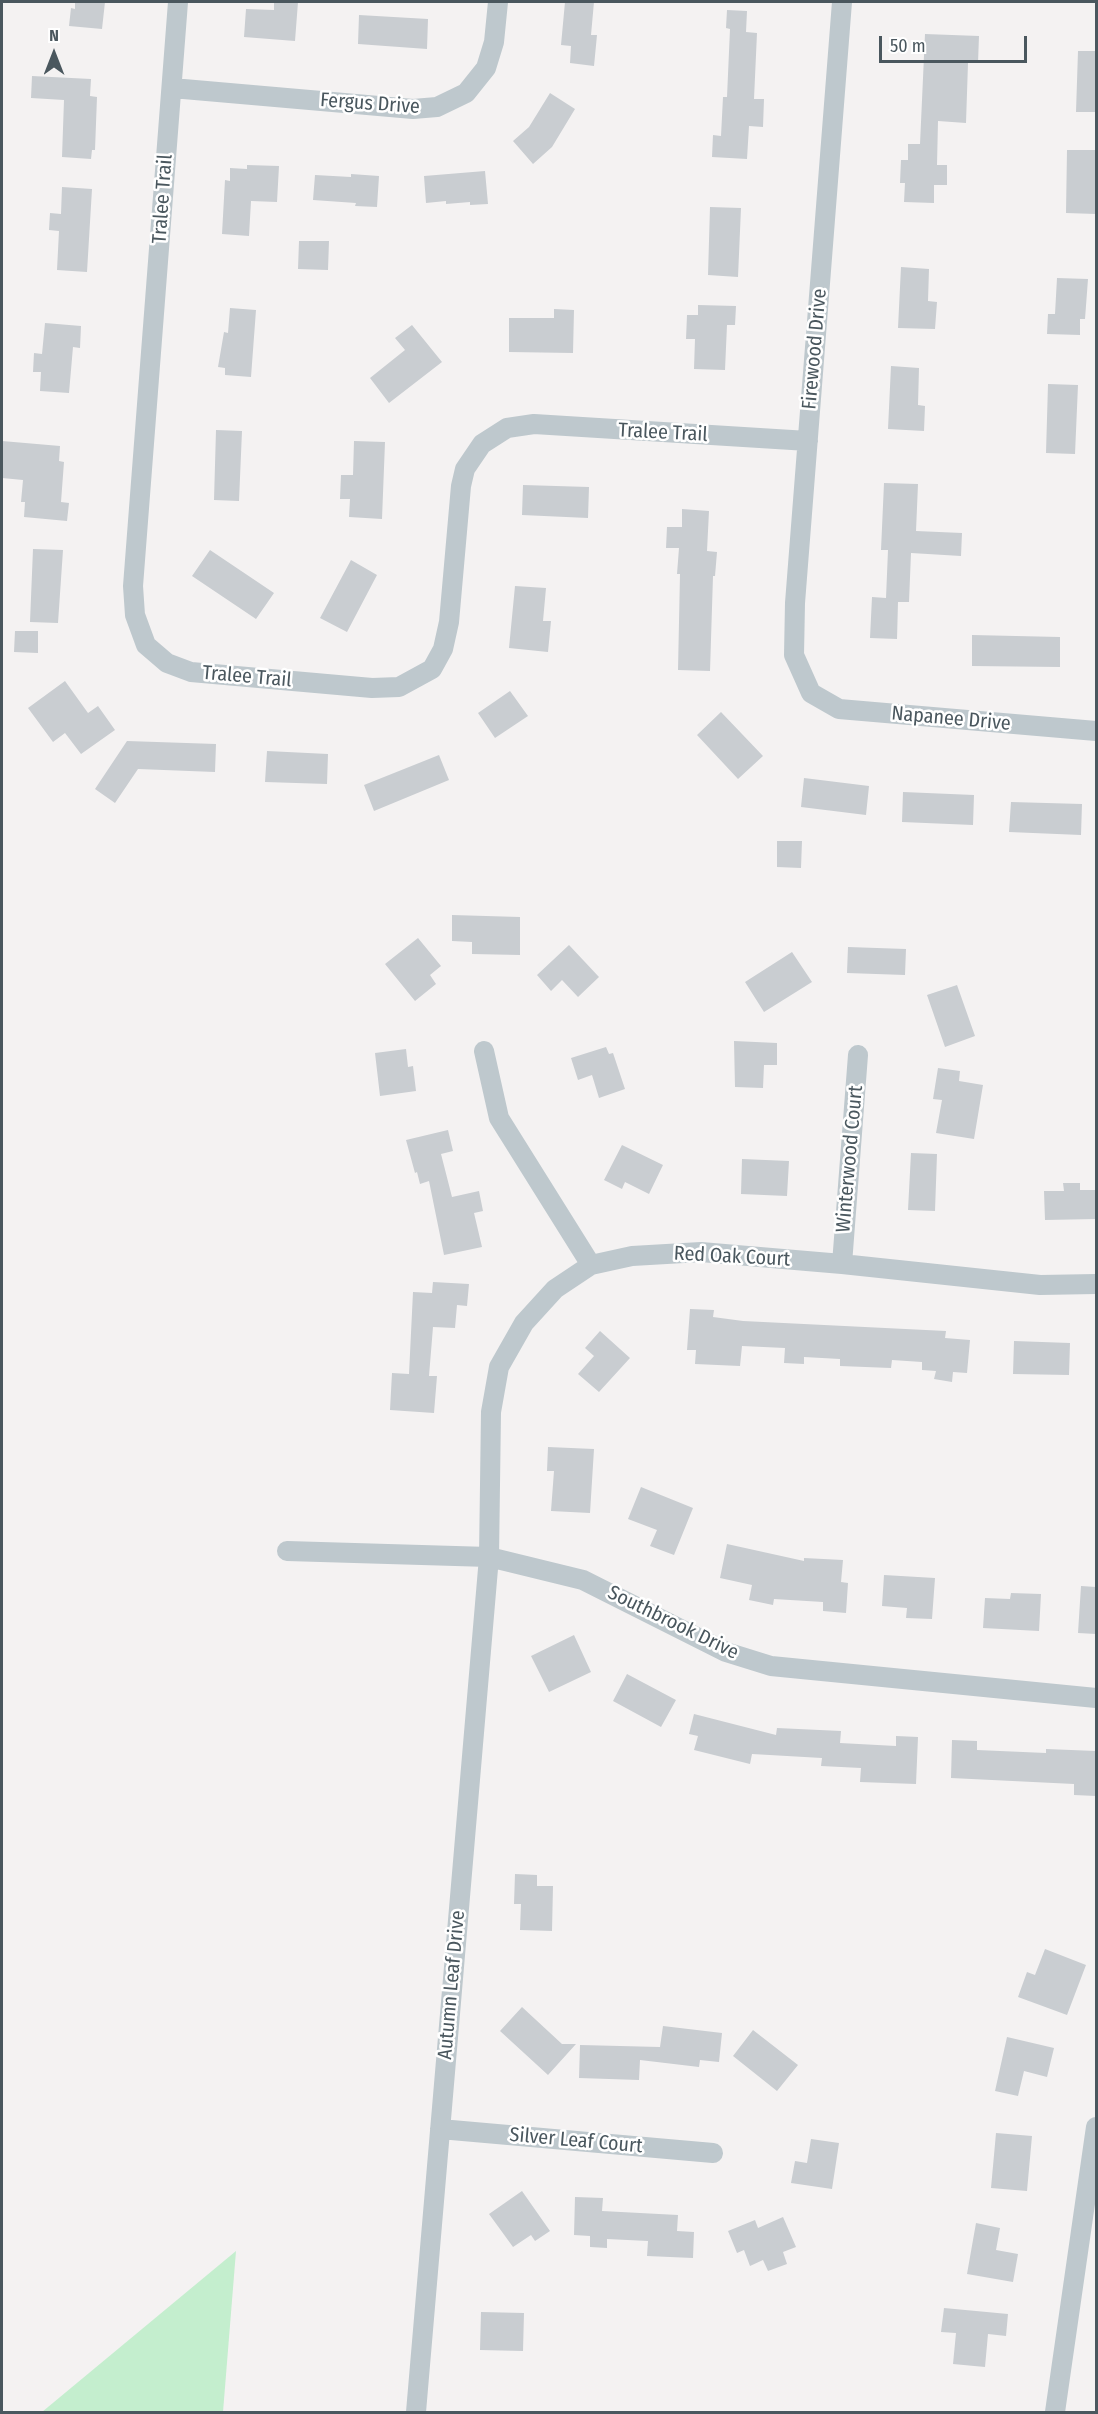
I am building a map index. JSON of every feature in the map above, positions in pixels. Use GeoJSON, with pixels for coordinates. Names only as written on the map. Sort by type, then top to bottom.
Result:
{"type":"FeatureCollection","features":[{"type":"Feature","properties":{"kind":"street","name":"Tralee Trail"},"geometry":{"type":"LineString","coordinates":[[178,2],[133,586],[135,615],[146,645],[167,663],[191,672],[372,688],[399,687],[432,669],[443,649],[449,622],[461,486],[465,469],[482,444],[507,428],[534,424],[807,441]]}},
{"type":"Feature","properties":{"kind":"street","name":"Fergus Drive"},"geometry":{"type":"LineString","coordinates":[[172,88],[413,109],[436,107],[466,93],[486,68],[494,42],[498,2]]}},
{"type":"Feature","properties":{"kind":"street","name":"Firewood Drive"},"geometry":{"type":"LineString","coordinates":[[811,693],[794,655],[795,603],[843,2]]}},
{"type":"Feature","properties":{"kind":"street","name":"Napanee Drive"},"geometry":{"type":"LineString","coordinates":[[811,693],[838,709],[1096,731]]}},
{"type":"Feature","properties":{"kind":"street"},"geometry":{"type":"LineString","coordinates":[[484,1051],[499,1118],[591,1264]]}},
{"type":"Feature","properties":{"kind":"street","name":"Winterwood Court"},"geometry":{"type":"LineString","coordinates":[[842,1264],[858,1055]]}},
{"type":"Feature","properties":{"kind":"street","name":"Red Oak Court"},"geometry":{"type":"LineString","coordinates":[[489,1557],[491,1412],[499,1367],[524,1323],[555,1289],[591,1264],[632,1256],[701,1252],[1040,1285],[1096,1284]]}},
{"type":"Feature","properties":{"kind":"street","name":"Southbrook Drive"},"geometry":{"type":"LineString","coordinates":[[287,1551],[489,1557],[584,1580],[726,1652],[771,1666],[1096,1698]]}},
{"type":"Feature","properties":{"kind":"street","name":"Autumn Leaf Drive"},"geometry":{"type":"LineString","coordinates":[[416,2412],[489,1557]]}},
{"type":"Feature","properties":{"kind":"street"},"geometry":{"type":"LineString","coordinates":[[1055,2412],[1093,2172],[1096,2127]]}},
{"type":"Feature","properties":{"kind":"street","name":"Silver Leaf Court"},"geometry":{"type":"LineString","coordinates":[[440,2129],[713,2153]]}},
{"type":"Feature","properties":{"kind":"green space"},"geometry":{"type":"Polygon","coordinates":[[[236,2251],[223,2412],[42,2412],[236,2251]]]}},
{"type":"Feature","properties":{"kind":"building"},"geometry":{"type":"Polygon","coordinates":[[[75,2],[105,2],[102,29],[69,26],[71,8],[75,9],[75,2]]]}},
{"type":"Feature","properties":{"kind":"building"},"geometry":{"type":"Polygon","coordinates":[[[274,2],[298,2],[295,41],[244,37],[246,9],[274,10],[274,2]]]}},
{"type":"Feature","properties":{"kind":"building"},"geometry":{"type":"Polygon","coordinates":[[[565,2],[594,2],[591,35],[597,35],[594,66],[570,63],[571,46],[561,45],[565,2]]]}},
{"type":"Feature","properties":{"kind":"building"},"geometry":{"type":"Polygon","coordinates":[[[727,10],[747,11],[746,32],[757,33],[754,99],[764,99],[763,127],[749,126],[747,159],[712,157],[713,135],[721,136],[723,97],[727,97],[730,29],[726,28],[727,10]]]}},
{"type":"Feature","properties":{"kind":"building"},"geometry":{"type":"Polygon","coordinates":[[[359,15],[428,19],[427,49],[358,44],[359,15]]]}},
{"type":"Feature","properties":{"kind":"building"},"geometry":{"type":"Polygon","coordinates":[[[925,34],[979,36],[978,63],[968,63],[966,123],[938,121],[937,165],[947,165],[947,185],[934,185],[934,203],[904,202],[905,183],[900,183],[901,160],[908,160],[908,144],[920,144],[925,34]]]}},
{"type":"Feature","properties":{"kind":"building"},"geometry":{"type":"Polygon","coordinates":[[[1078,51],[1096,51],[1096,112],[1076,112],[1078,51]]]}},
{"type":"Feature","properties":{"kind":"building"},"geometry":{"type":"Polygon","coordinates":[[[32,76],[91,79],[90,96],[97,97],[95,150],[92,150],[91,159],[62,157],[64,100],[31,98],[32,76]]]}},
{"type":"Feature","properties":{"kind":"building"},"geometry":{"type":"Polygon","coordinates":[[[550,93],[575,109],[552,147],[533,164],[513,141],[529,127],[550,93]]]}},
{"type":"Feature","properties":{"kind":"building"},"geometry":{"type":"Polygon","coordinates":[[[1067,150],[1096,150],[1096,214],[1066,213],[1067,150]]]}},
{"type":"Feature","properties":{"kind":"building"},"geometry":{"type":"Polygon","coordinates":[[[247,165],[279,166],[277,202],[251,201],[249,236],[222,234],[225,180],[230,181],[230,168],[247,169],[247,165]]]}},
{"type":"Feature","properties":{"kind":"building"},"geometry":{"type":"Polygon","coordinates":[[[485,171],[488,204],[470,205],[470,202],[446,204],[446,201],[426,203],[424,176],[485,171]]]}},
{"type":"Feature","properties":{"kind":"building"},"geometry":{"type":"Polygon","coordinates":[[[351,174],[379,176],[377,207],[313,200],[315,175],[351,177],[351,174]]]}},
{"type":"Feature","properties":{"kind":"building"},"geometry":{"type":"Polygon","coordinates":[[[62,187],[92,189],[87,272],[57,270],[59,231],[49,230],[50,213],[61,214],[62,187]]]}},
{"type":"Feature","properties":{"kind":"building"},"geometry":{"type":"Polygon","coordinates":[[[710,207],[741,208],[738,277],[708,275],[710,207]]]}},
{"type":"Feature","properties":{"kind":"building"},"geometry":{"type":"Polygon","coordinates":[[[299,241],[329,241],[328,270],[298,269],[299,241]]]}},
{"type":"Feature","properties":{"kind":"building"},"geometry":{"type":"Polygon","coordinates":[[[901,267],[929,269],[928,301],[937,302],[935,329],[898,328],[901,267]]]}},
{"type":"Feature","properties":{"kind":"building"},"geometry":{"type":"Polygon","coordinates":[[[1057,278],[1088,279],[1085,319],[1080,319],[1080,335],[1047,334],[1048,314],[1055,314],[1057,278]]]}},
{"type":"Feature","properties":{"kind":"building"},"geometry":{"type":"Polygon","coordinates":[[[698,305],[736,306],[735,325],[727,325],[725,370],[694,369],[695,339],[686,339],[687,315],[698,315],[698,305]]]}},
{"type":"Feature","properties":{"kind":"building"},"geometry":{"type":"Polygon","coordinates":[[[230,308],[256,310],[251,377],[225,375],[225,368],[218,367],[224,332],[228,333],[230,308]]]}},
{"type":"Feature","properties":{"kind":"building"},"geometry":{"type":"Polygon","coordinates":[[[554,309],[574,310],[573,353],[509,352],[509,318],[554,318],[554,309]]]}},
{"type":"Feature","properties":{"kind":"building"},"geometry":{"type":"Polygon","coordinates":[[[45,323],[81,326],[80,348],[73,347],[69,393],[40,391],[41,372],[33,372],[34,353],[42,354],[45,323]]]}},
{"type":"Feature","properties":{"kind":"building"},"geometry":{"type":"Polygon","coordinates":[[[412,325],[442,362],[389,403],[370,378],[405,350],[395,338],[412,325]]]}},
{"type":"Feature","properties":{"kind":"building"},"geometry":{"type":"Polygon","coordinates":[[[891,366],[919,368],[918,405],[925,406],[924,431],[888,429],[891,366]]]}},
{"type":"Feature","properties":{"kind":"building"},"geometry":{"type":"Polygon","coordinates":[[[1048,384],[1078,385],[1075,454],[1046,453],[1048,384]]]}},
{"type":"Feature","properties":{"kind":"building"},"geometry":{"type":"Polygon","coordinates":[[[216,430],[242,431],[239,501],[214,500],[216,430]]]}},
{"type":"Feature","properties":{"kind":"building"},"geometry":{"type":"Polygon","coordinates":[[[2,441],[60,446],[59,461],[64,462],[61,502],[69,503],[67,521],[24,517],[25,502],[21,502],[23,480],[2,478],[2,441]]]}},
{"type":"Feature","properties":{"kind":"building"},"geometry":{"type":"Polygon","coordinates":[[[354,441],[385,442],[382,519],[349,517],[350,499],[340,499],[341,475],[353,475],[354,441]]]}},
{"type":"Feature","properties":{"kind":"building"},"geometry":{"type":"Polygon","coordinates":[[[884,483],[918,484],[916,531],[962,533],[961,556],[911,553],[909,602],[898,602],[897,639],[870,638],[872,597],[886,598],[888,550],[881,550],[884,483]]]}},
{"type":"Feature","properties":{"kind":"building"},"geometry":{"type":"Polygon","coordinates":[[[523,485],[589,487],[588,518],[522,515],[523,485]]]}},
{"type":"Feature","properties":{"kind":"building"},"geometry":{"type":"Polygon","coordinates":[[[682,509],[709,511],[707,551],[717,552],[715,576],[713,576],[710,671],[678,670],[679,548],[666,548],[667,527],[682,527],[682,509]]]}},
{"type":"Feature","properties":{"kind":"building"},"geometry":{"type":"Polygon","coordinates":[[[33,549],[63,550],[58,623],[30,622],[33,549]]]}},
{"type":"Feature","properties":{"kind":"building"},"geometry":{"type":"Polygon","coordinates":[[[210,550],[274,593],[256,619],[192,576],[210,550]]]}},
{"type":"Feature","properties":{"kind":"building"},"geometry":{"type":"Polygon","coordinates":[[[351,560],[377,575],[347,632],[320,618],[351,560]]]}},
{"type":"Feature","properties":{"kind":"building"},"geometry":{"type":"Polygon","coordinates":[[[515,586],[546,588],[543,621],[551,621],[548,652],[509,648],[515,586]]]}},
{"type":"Feature","properties":{"kind":"building"},"geometry":{"type":"Polygon","coordinates":[[[15,631],[38,631],[38,653],[14,652],[15,631]]]}},
{"type":"Feature","properties":{"kind":"building"},"geometry":{"type":"Polygon","coordinates":[[[972,635],[1060,637],[1060,667],[972,666],[972,635]]]}},
{"type":"Feature","properties":{"kind":"building"},"geometry":{"type":"Polygon","coordinates":[[[65,681],[88,713],[98,706],[115,730],[81,754],[65,733],[53,742],[28,708],[65,681]]]}},
{"type":"Feature","properties":{"kind":"building"},"geometry":{"type":"Polygon","coordinates":[[[510,691],[528,716],[495,738],[478,713],[510,691]]]}},
{"type":"Feature","properties":{"kind":"building"},"geometry":{"type":"Polygon","coordinates":[[[721,712],[763,756],[738,779],[697,735],[721,712]]]}},
{"type":"Feature","properties":{"kind":"building"},"geometry":{"type":"Polygon","coordinates":[[[127,741],[216,744],[215,772],[138,769],[115,803],[95,789],[127,741]]]}},
{"type":"Feature","properties":{"kind":"building"},"geometry":{"type":"Polygon","coordinates":[[[267,751],[328,754],[327,784],[265,782],[267,751]]]}},
{"type":"Feature","properties":{"kind":"building"},"geometry":{"type":"Polygon","coordinates":[[[439,755],[449,780],[374,811],[364,785],[439,755]]]}},
{"type":"Feature","properties":{"kind":"building"},"geometry":{"type":"Polygon","coordinates":[[[804,778],[869,786],[866,815],[801,807],[804,778]]]}},
{"type":"Feature","properties":{"kind":"building"},"geometry":{"type":"Polygon","coordinates":[[[903,792],[974,795],[973,825],[902,822],[903,792]]]}},
{"type":"Feature","properties":{"kind":"building"},"geometry":{"type":"Polygon","coordinates":[[[1011,802],[1082,804],[1081,835],[1009,832],[1011,802]]]}},
{"type":"Feature","properties":{"kind":"building"},"geometry":{"type":"Polygon","coordinates":[[[777,841],[802,841],[801,868],[777,867],[777,841]]]}},
{"type":"Feature","properties":{"kind":"building"},"geometry":{"type":"Polygon","coordinates":[[[452,915],[520,917],[520,955],[472,954],[472,942],[452,941],[452,915]]]}},
{"type":"Feature","properties":{"kind":"building"},"geometry":{"type":"Polygon","coordinates":[[[418,938],[441,966],[430,975],[436,984],[415,1001],[385,964],[418,938]]]}},
{"type":"Feature","properties":{"kind":"building"},"geometry":{"type":"Polygon","coordinates":[[[569,945],[599,977],[578,997],[562,980],[551,991],[537,975],[569,945]]]}},
{"type":"Feature","properties":{"kind":"building"},"geometry":{"type":"Polygon","coordinates":[[[848,947],[906,949],[905,975],[847,973],[848,947]]]}},
{"type":"Feature","properties":{"kind":"building"},"geometry":{"type":"Polygon","coordinates":[[[792,952],[812,982],[764,1012],[745,982],[792,952]]]}},
{"type":"Feature","properties":{"kind":"building"},"geometry":{"type":"Polygon","coordinates":[[[957,985],[975,1036],[945,1047],[927,995],[957,985]]]}},
{"type":"Feature","properties":{"kind":"building"},"geometry":{"type":"Polygon","coordinates":[[[734,1041],[777,1043],[777,1065],[764,1065],[763,1088],[735,1087],[734,1041]]]}},
{"type":"Feature","properties":{"kind":"building"},"geometry":{"type":"Polygon","coordinates":[[[606,1047],[609,1054],[613,1053],[625,1089],[599,1098],[592,1075],[578,1080],[571,1058],[606,1047]]]}},
{"type":"Feature","properties":{"kind":"building"},"geometry":{"type":"Polygon","coordinates":[[[406,1049],[408,1067],[413,1066],[416,1091],[380,1096],[375,1053],[406,1049]]]}},
{"type":"Feature","properties":{"kind":"building"},"geometry":{"type":"Polygon","coordinates":[[[938,1068],[960,1071],[959,1081],[983,1085],[974,1139],[936,1133],[942,1100],[933,1099],[938,1068]]]}},
{"type":"Feature","properties":{"kind":"building"},"geometry":{"type":"Polygon","coordinates":[[[448,1130],[453,1151],[441,1154],[452,1197],[479,1191],[483,1211],[474,1213],[482,1247],[444,1255],[429,1181],[420,1184],[406,1140],[448,1130]]]}},
{"type":"Feature","properties":{"kind":"building"},"geometry":{"type":"Polygon","coordinates":[[[622,1145],[663,1165],[649,1194],[625,1182],[622,1189],[604,1180],[622,1145]]]}},
{"type":"Feature","properties":{"kind":"building"},"geometry":{"type":"Polygon","coordinates":[[[911,1153],[937,1154],[935,1211],[908,1210],[911,1153]]]}},
{"type":"Feature","properties":{"kind":"building"},"geometry":{"type":"Polygon","coordinates":[[[742,1159],[789,1161],[787,1196],[741,1194],[742,1159]]]}},
{"type":"Feature","properties":{"kind":"building"},"geometry":{"type":"Polygon","coordinates":[[[1063,1183],[1080,1183],[1080,1190],[1096,1190],[1096,1219],[1045,1220],[1044,1191],[1064,1191],[1063,1183]]]}},
{"type":"Feature","properties":{"kind":"building"},"geometry":{"type":"Polygon","coordinates":[[[433,1282],[469,1284],[467,1306],[457,1305],[455,1328],[433,1327],[429,1376],[437,1376],[434,1413],[390,1410],[392,1373],[409,1374],[413,1292],[432,1293],[433,1282]]]}},
{"type":"Feature","properties":{"kind":"building"},"geometry":{"type":"Polygon","coordinates":[[[690,1309],[714,1310],[713,1317],[743,1321],[946,1331],[945,1338],[970,1340],[967,1373],[953,1372],[952,1382],[934,1379],[936,1371],[922,1370],[922,1362],[892,1360],[891,1368],[840,1366],[840,1359],[804,1357],[804,1364],[784,1363],[785,1348],[742,1346],[740,1366],[695,1364],[696,1350],[687,1350],[690,1309]]]}},
{"type":"Feature","properties":{"kind":"building"},"geometry":{"type":"Polygon","coordinates":[[[600,1331],[630,1358],[599,1392],[578,1374],[594,1356],[585,1348],[600,1331]]]}},
{"type":"Feature","properties":{"kind":"building"},"geometry":{"type":"Polygon","coordinates":[[[1014,1341],[1070,1343],[1069,1375],[1013,1374],[1014,1341]]]}},
{"type":"Feature","properties":{"kind":"building"},"geometry":{"type":"Polygon","coordinates":[[[548,1447],[594,1449],[590,1513],[551,1511],[554,1471],[547,1471],[548,1447]]]}},
{"type":"Feature","properties":{"kind":"building"},"geometry":{"type":"Polygon","coordinates":[[[641,1487],[693,1508],[674,1555],[650,1546],[657,1530],[628,1519],[641,1487]]]}},
{"type":"Feature","properties":{"kind":"building"},"geometry":{"type":"Polygon","coordinates":[[[727,1544],[804,1561],[804,1558],[843,1560],[841,1582],[848,1583],[846,1613],[823,1611],[823,1602],[774,1599],[773,1605],[749,1600],[752,1585],[720,1578],[727,1544]]]}},
{"type":"Feature","properties":{"kind":"building"},"geometry":{"type":"Polygon","coordinates":[[[884,1575],[935,1578],[932,1619],[906,1618],[907,1608],[882,1606],[884,1575]]]}},
{"type":"Feature","properties":{"kind":"building"},"geometry":{"type":"Polygon","coordinates":[[[1081,1586],[1096,1587],[1096,1634],[1078,1633],[1081,1586]]]}},
{"type":"Feature","properties":{"kind":"building"},"geometry":{"type":"Polygon","coordinates":[[[1011,1593],[1041,1594],[1039,1631],[983,1628],[985,1598],[1010,1599],[1011,1593]]]}},
{"type":"Feature","properties":{"kind":"building"},"geometry":{"type":"Polygon","coordinates":[[[574,1635],[591,1672],[549,1692],[531,1656],[574,1635]]]}},
{"type":"Feature","properties":{"kind":"building"},"geometry":{"type":"Polygon","coordinates":[[[627,1674],[676,1700],[661,1727],[613,1701],[627,1674]]]}},
{"type":"Feature","properties":{"kind":"building"},"geometry":{"type":"Polygon","coordinates":[[[694,1714],[776,1735],[777,1728],[841,1731],[840,1743],[896,1746],[896,1736],[918,1737],[916,1784],[860,1782],[861,1768],[821,1766],[822,1758],[752,1754],[750,1764],[694,1750],[698,1736],[689,1734],[694,1714]]]}},
{"type":"Feature","properties":{"kind":"building"},"geometry":{"type":"Polygon","coordinates":[[[952,1740],[977,1741],[977,1750],[1046,1753],[1046,1749],[1096,1751],[1096,1796],[1074,1795],[1074,1784],[951,1778],[952,1740]]]}},
{"type":"Feature","properties":{"kind":"building"},"geometry":{"type":"Polygon","coordinates":[[[515,1874],[537,1875],[537,1886],[553,1886],[552,1931],[520,1930],[521,1904],[514,1904],[515,1874]]]}},
{"type":"Feature","properties":{"kind":"building"},"geometry":{"type":"Polygon","coordinates":[[[1045,1949],[1086,1965],[1067,2015],[1018,1997],[1027,1972],[1035,1975],[1045,1949]]]}},
{"type":"Feature","properties":{"kind":"building"},"geometry":{"type":"Polygon","coordinates":[[[522,2007],[562,2044],[576,2044],[548,2075],[500,2031],[522,2007]]]}},
{"type":"Feature","properties":{"kind":"building"},"geometry":{"type":"Polygon","coordinates":[[[663,2026],[722,2033],[719,2062],[700,2060],[699,2067],[640,2060],[639,2080],[579,2078],[580,2045],[660,2047],[663,2026]]]}},
{"type":"Feature","properties":{"kind":"building"},"geometry":{"type":"Polygon","coordinates":[[[753,2030],[798,2065],[777,2091],[733,2056],[753,2030]]]}},
{"type":"Feature","properties":{"kind":"building"},"geometry":{"type":"Polygon","coordinates":[[[1007,2037],[1054,2048],[1047,2077],[1024,2071],[1018,2096],[995,2091],[1007,2037]]]}},
{"type":"Feature","properties":{"kind":"building"},"geometry":{"type":"Polygon","coordinates":[[[996,2133],[1032,2136],[1027,2191],[991,2188],[996,2133]]]}},
{"type":"Feature","properties":{"kind":"building"},"geometry":{"type":"Polygon","coordinates":[[[811,2139],[839,2143],[832,2189],[791,2183],[795,2161],[807,2163],[811,2139]]]}},
{"type":"Feature","properties":{"kind":"building"},"geometry":{"type":"Polygon","coordinates":[[[522,2191],[550,2231],[535,2241],[531,2235],[513,2247],[489,2214],[522,2191]]]}},
{"type":"Feature","properties":{"kind":"building"},"geometry":{"type":"Polygon","coordinates":[[[575,2197],[603,2198],[602,2211],[678,2215],[677,2231],[694,2232],[693,2258],[647,2256],[648,2241],[607,2239],[607,2248],[590,2247],[590,2236],[574,2235],[575,2197]]]}},
{"type":"Feature","properties":{"kind":"building"},"geometry":{"type":"Polygon","coordinates":[[[783,2217],[796,2247],[783,2252],[787,2264],[768,2271],[763,2260],[750,2266],[744,2250],[737,2253],[728,2231],[755,2220],[758,2228],[783,2217]]]}},
{"type":"Feature","properties":{"kind":"building"},"geometry":{"type":"Polygon","coordinates":[[[976,2223],[1000,2228],[996,2250],[1018,2254],[1013,2282],[967,2274],[976,2223]]]}},
{"type":"Feature","properties":{"kind":"building"},"geometry":{"type":"Polygon","coordinates":[[[944,2308],[1008,2314],[1006,2336],[988,2334],[985,2367],[953,2364],[956,2333],[941,2332],[944,2308]]]}},
{"type":"Feature","properties":{"kind":"building"},"geometry":{"type":"Polygon","coordinates":[[[481,2312],[524,2313],[523,2351],[480,2350],[481,2312]]]}}]}
